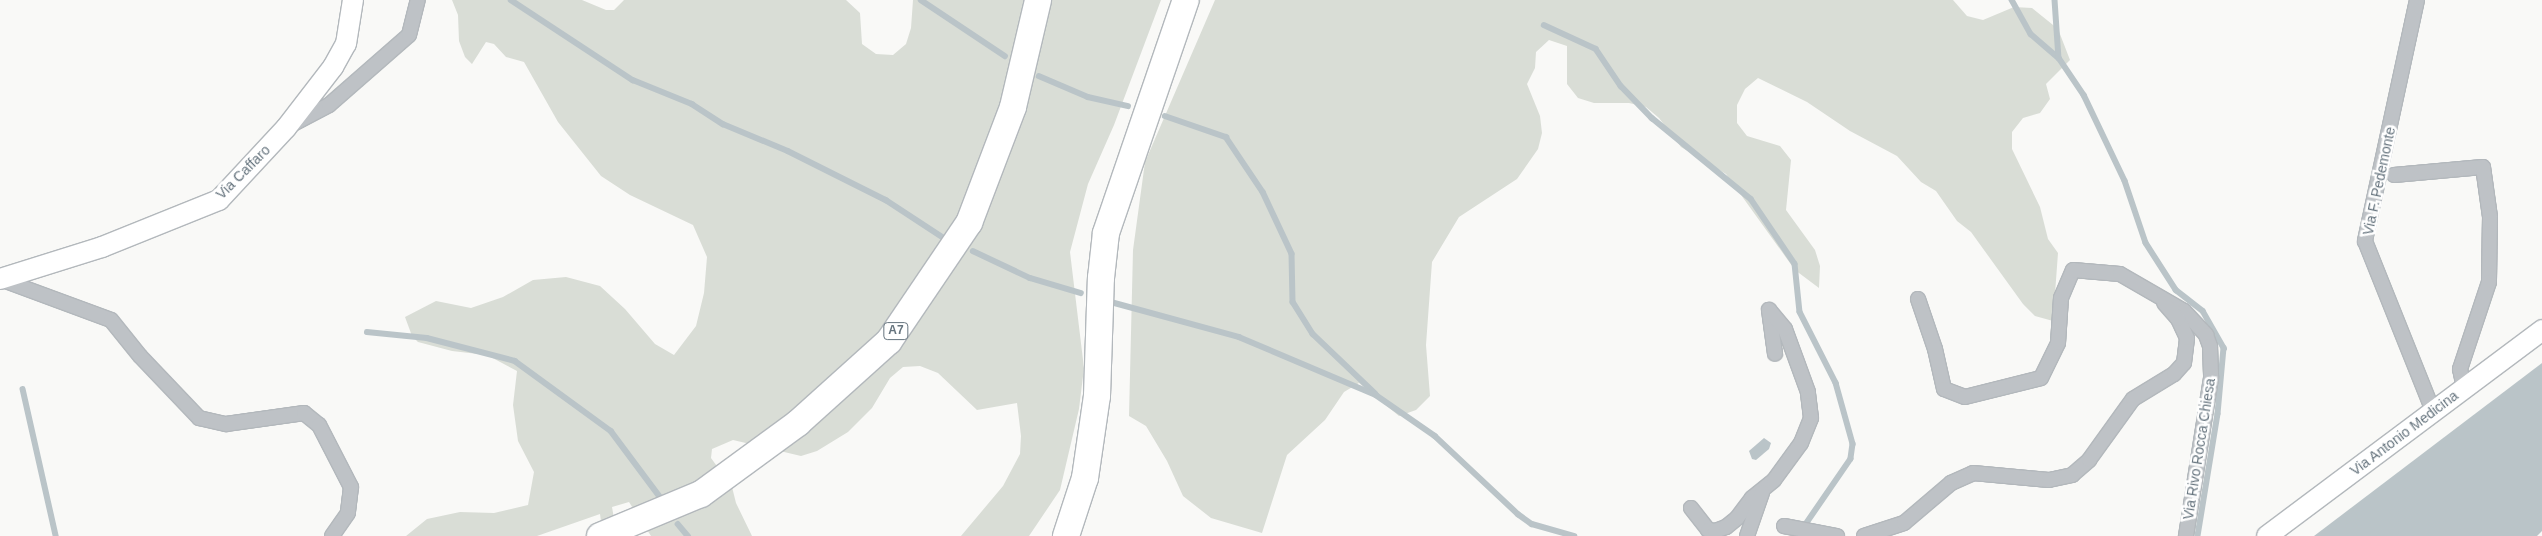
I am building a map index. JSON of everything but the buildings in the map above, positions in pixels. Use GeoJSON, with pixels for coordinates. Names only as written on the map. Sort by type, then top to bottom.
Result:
{"type":"FeatureCollection","features":[{"type":"Feature","properties":{"kind":"highway","name":"A7"},"geometry":{"type":"LineString","coordinates":[[600,536],[701,494],[798,423],[889,340],[969,223],[1013,107],[1038,0]]}},
{"type":"Feature","properties":{"kind":"highway"},"geometry":{"type":"LineString","coordinates":[[1066,536],[1085,478],[1097,396],[1101,278],[1106,233],[1186,0]]}},
{"type":"Feature","properties":{"kind":"street","name":"Via Caffaro"},"geometry":{"type":"LineString","coordinates":[[0,279],[102,247],[219,200],[286,128],[333,67],[346,44],[353,0]]}},
{"type":"Feature","properties":{"kind":"street"},"geometry":{"type":"LineString","coordinates":[[286,128],[329,105],[409,35],[418,0]]}},
{"type":"Feature","properties":{"kind":"street","name":"Via F. Pedemonte"},"geometry":{"type":"LineString","coordinates":[[2417,0],[2365,241],[2433,411]]}},
{"type":"Feature","properties":{"kind":"street","name":"Via F. Pedemonte"},"geometry":{"type":"LineString","coordinates":[[2394,175],[2483,167],[2490,217],[2489,282],[2460,369],[2464,388]]}},
{"type":"Feature","properties":{"kind":"street","name":"Via Rivo Rocca Chiesa"},"geometry":{"type":"LineString","coordinates":[[1918,300],[1935,349],[1944,390],[1966,397],[2042,378],[2058,343],[2062,298],[2074,270],[2120,274],[2184,310],[2206,334],[2210,346],[2211,378],[2186,536]]}},
{"type":"Feature","properties":{"kind":"street"},"geometry":{"type":"LineString","coordinates":[[0,279],[111,320],[140,356],[199,418],[226,424],[304,413],[319,424],[351,487],[348,513],[332,536]]}},
{"type":"Feature","properties":{"kind":"street"},"geometry":{"type":"LineString","coordinates":[[1864,536],[1904,523],[1951,483],[1973,474],[2049,480],[2072,475],[2081,468],[2132,399],[2174,374],[2184,363],[2187,338],[2178,319],[2158,296]]}},
{"type":"Feature","properties":{"kind":"street"},"geometry":{"type":"LineString","coordinates":[[1691,508],[1708,530],[1715,531],[1738,518],[1747,502],[1762,493],[1790,461],[1801,442],[1812,409],[1784,329],[1769,310],[1775,354]]}},
{"type":"Feature","properties":{"kind":"street","name":"Via Antonio Medicina"},"geometry":{"type":"LineString","coordinates":[[2267,536],[2542,330]]}},
{"type":"Feature","properties":{"kind":"street"},"geometry":{"type":"LineString","coordinates":[[1747,536],[1762,493]]}},
{"type":"Feature","properties":{"kind":"street"},"geometry":{"type":"LineString","coordinates":[[1784,526],[1837,536]]}},
{"type":"Feature","properties":{"kind":"shaded area"},"geometry":{"type":"Polygon","coordinates":[[[452,0],[582,0],[606,10],[614,10],[624,0],[846,0],[860,13],[862,44],[876,54],[893,55],[906,44],[911,28],[913,0],[1161,0],[1114,125],[1088,184],[1070,252],[1084,368],[1079,409],[1060,490],[1029,536],[961,536],[1003,486],[1020,454],[1021,436],[1017,403],[977,410],[938,373],[920,366],[903,367],[890,378],[872,408],[848,432],[817,451],[801,456],[733,440],[712,449],[711,458],[732,487],[736,503],[752,536],[651,536],[629,502],[612,507],[617,536],[603,536],[600,514],[537,536],[406,536],[427,519],[460,512],[494,513],[528,505],[534,472],[518,441],[513,405],[517,371],[487,355],[452,351],[418,342],[412,336],[405,317],[436,301],[471,308],[503,297],[533,280],[566,277],[600,286],[625,309],[655,344],[674,355],[696,326],[704,293],[707,257],[693,225],[630,195],[601,176],[558,122],[524,62],[506,57],[494,44],[486,42],[472,64],[465,57],[459,41],[458,15],[452,0]]]}},
{"type":"Feature","properties":{"kind":"shaded area"},"geometry":{"type":"Polygon","coordinates":[[[1215,0],[1953,0],[1967,16],[1983,20],[2014,7],[2032,8],[2058,29],[2070,60],[2046,84],[2050,99],[2040,113],[2023,118],[2012,132],[2012,149],[2040,207],[2048,239],[2058,253],[2053,321],[2035,316],[2023,304],[1971,232],[1957,221],[1936,191],[1921,182],[1897,156],[1850,131],[1807,102],[1758,78],[1745,89],[1737,105],[1737,123],[1747,136],[1780,146],[1791,160],[1786,210],[1815,250],[1820,266],[1819,288],[1795,270],[1726,174],[1681,147],[1659,118],[1646,107],[1629,103],[1594,103],[1578,98],[1567,84],[1567,46],[1549,40],[1536,52],[1535,68],[1527,84],[1540,116],[1542,133],[1538,149],[1517,179],[1459,217],[1432,262],[1426,345],[1430,396],[1416,410],[1399,416],[1359,383],[1344,392],[1325,420],[1287,455],[1262,533],[1211,518],[1183,496],[1167,461],[1146,426],[1129,416],[1133,250],[1145,162],[1215,0]]]}},
{"type":"Feature","properties":{"kind":"shaded area"},"geometry":{"type":"Polygon","coordinates":[[[2542,363],[2542,531],[2537,536],[2314,536],[2542,363]]]}},
{"type":"Feature","properties":{"kind":"shaded area"},"geometry":{"type":"Polygon","coordinates":[[[1764,438],[1771,443],[1769,449],[1756,460],[1752,459],[1749,451],[1764,438]]]}},
{"type":"Feature","properties":{"kind":"waterway"},"geometry":{"type":"LineString","coordinates":[[511,0],[633,80],[692,104],[723,124],[788,151],[886,200],[947,240]]}},
{"type":"Feature","properties":{"kind":"waterway"},"geometry":{"type":"LineString","coordinates":[[921,0],[1005,56]]}},
{"type":"Feature","properties":{"kind":"waterway"},"geometry":{"type":"LineString","coordinates":[[2012,0],[2031,34],[2059,58]]}},
{"type":"Feature","properties":{"kind":"waterway"},"geometry":{"type":"LineString","coordinates":[[2055,0],[2059,58],[2084,95],[2125,181],[2146,243],[2176,290],[2203,311],[2224,348],[2218,414],[2198,536]]}},
{"type":"Feature","properties":{"kind":"waterway"},"geometry":{"type":"LineString","coordinates":[[1544,25],[1596,49],[1621,86],[1652,118],[1751,199],[1795,264],[1800,312],[1836,383],[1853,444],[1851,459],[1798,536]]}},
{"type":"Feature","properties":{"kind":"waterway"},"geometry":{"type":"LineString","coordinates":[[1039,76],[1088,97],[1128,106]]}},
{"type":"Feature","properties":{"kind":"waterway"},"geometry":{"type":"LineString","coordinates":[[1165,116],[1226,137],[1263,192],[1292,254],[1293,302],[1313,334],[1375,393]]}},
{"type":"Feature","properties":{"kind":"waterway"},"geometry":{"type":"LineString","coordinates":[[973,251],[1030,278],[1081,293]]}},
{"type":"Feature","properties":{"kind":"waterway"},"geometry":{"type":"LineString","coordinates":[[1111,302],[1239,337],[1376,395],[1435,436],[1518,514],[1532,524],[1574,536]]}},
{"type":"Feature","properties":{"kind":"waterway"},"geometry":{"type":"LineString","coordinates":[[367,332],[427,338],[515,361],[611,431],[661,498]]}},
{"type":"Feature","properties":{"kind":"waterway"},"geometry":{"type":"LineString","coordinates":[[23,389],[56,536]]}},
{"type":"Feature","properties":{"kind":"waterway"},"geometry":{"type":"LineString","coordinates":[[678,524],[688,536]]}}]}
